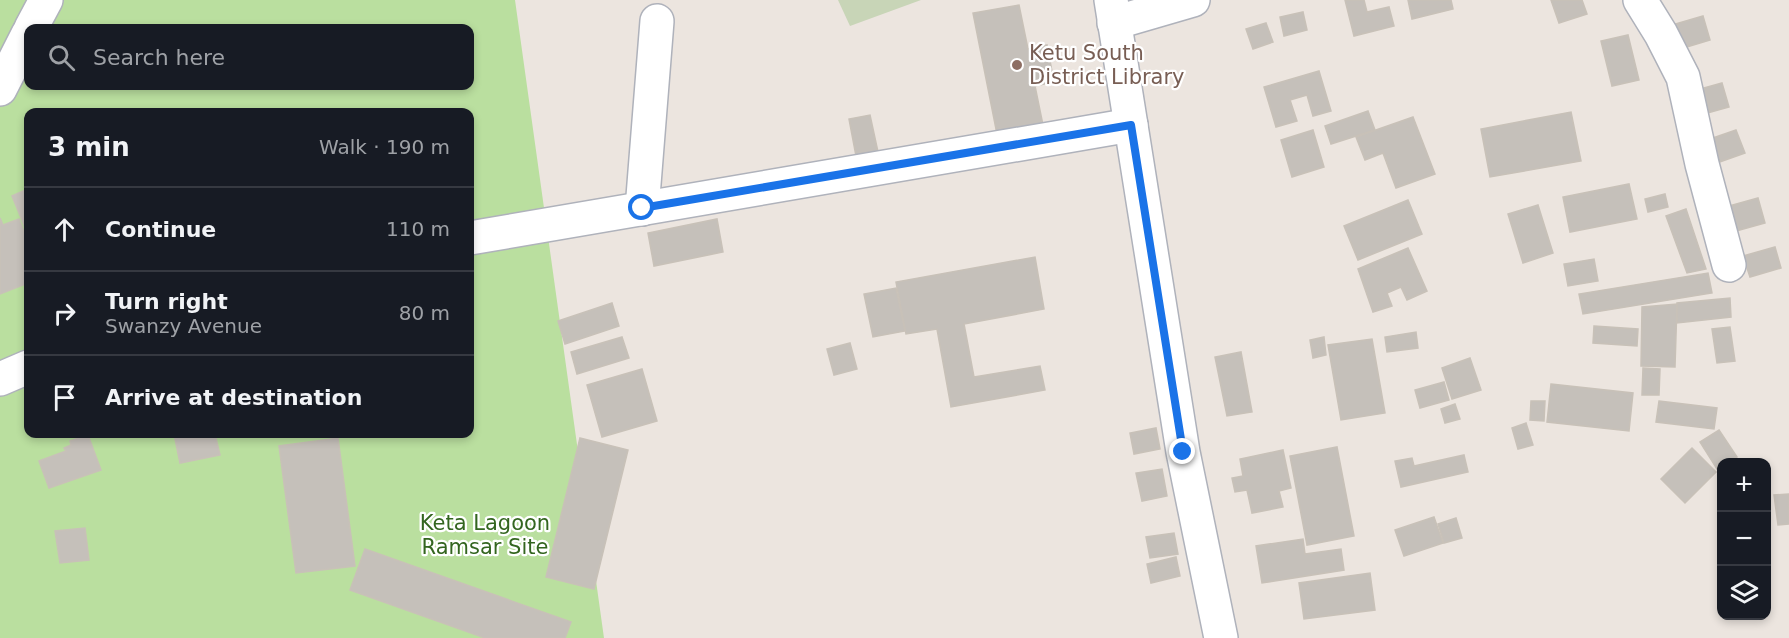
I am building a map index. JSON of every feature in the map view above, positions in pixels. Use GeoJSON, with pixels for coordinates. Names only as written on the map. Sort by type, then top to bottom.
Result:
{"type":"FeatureCollection","features":[{"type":"Feature","properties":{"kind":"street"},"geometry":{"type":"LineString","coordinates":[[33,24],[46,0]]}},
{"type":"Feature","properties":{"kind":"street"},"geometry":{"type":"LineString","coordinates":[[1193,0],[1112,11],[1183,452],[1221,638]]}},
{"type":"Feature","properties":{"kind":"street"},"geometry":{"type":"LineString","coordinates":[[1640,0],[1662,34],[1683,77],[1701,164],[1729,265]]}},
{"type":"Feature","properties":{"kind":"street"},"geometry":{"type":"LineString","coordinates":[[642,208],[657,21]]}},
{"type":"Feature","properties":{"kind":"street"},"geometry":{"type":"LineString","coordinates":[[0,89],[24,42]]}},
{"type":"Feature","properties":{"kind":"street"},"geometry":{"type":"LineString","coordinates":[[474,237],[1131,125]]}},
{"type":"Feature","properties":{"kind":"street"},"geometry":{"type":"LineString","coordinates":[[0,379],[24,369]]}},
{"type":"Feature","properties":{"kind":"green space","name":"Keta Lagoon Ramsar Site"},"geometry":{"type":"Polygon","coordinates":[[[0,0],[515,0],[604,638],[0,638],[0,0]]]}},
{"type":"Feature","properties":{"kind":"green space"},"geometry":{"type":"Polygon","coordinates":[[[838,0],[921,0],[850,26],[838,0]]]}},
{"type":"Feature","properties":{"kind":"building"},"geometry":{"type":"Polygon","coordinates":[[[1345,0],[1364,0],[1367,12],[1389,7],[1394,26],[1354,36],[1345,0]]]}},
{"type":"Feature","properties":{"kind":"building"},"geometry":{"type":"Polygon","coordinates":[[[1408,0],[1451,0],[1453,9],[1412,19],[1408,0]]]}},
{"type":"Feature","properties":{"kind":"building"},"geometry":{"type":"Polygon","coordinates":[[[1551,0],[1582,0],[1587,14],[1559,23],[1551,0]]]}},
{"type":"Feature","properties":{"kind":"building","name":"Ketu South District Library"},"geometry":{"type":"Polygon","coordinates":[[[1019,5],[1028,49],[1047,45],[1054,82],[1035,86],[1044,130],[998,139],[973,13],[1019,5]]]}},
{"type":"Feature","properties":{"kind":"building"},"geometry":{"type":"Polygon","coordinates":[[[1303,12],[1307,30],[1284,36],[1280,17],[1303,12]]]}},
{"type":"Feature","properties":{"kind":"building"},"geometry":{"type":"Polygon","coordinates":[[[1703,16],[1710,40],[1680,49],[1672,25],[1703,16]]]}},
{"type":"Feature","properties":{"kind":"building"},"geometry":{"type":"Polygon","coordinates":[[[1266,23],[1273,42],[1253,49],[1246,29],[1266,23]]]}},
{"type":"Feature","properties":{"kind":"building"},"geometry":{"type":"Polygon","coordinates":[[[1628,35],[1639,80],[1612,86],[1601,41],[1628,35]]]}},
{"type":"Feature","properties":{"kind":"building"},"geometry":{"type":"Polygon","coordinates":[[[1319,71],[1331,111],[1313,116],[1307,95],[1290,100],[1297,121],[1276,127],[1264,87],[1319,71]]]}},
{"type":"Feature","properties":{"kind":"building"},"geometry":{"type":"Polygon","coordinates":[[[1722,83],[1729,107],[1700,115],[1693,91],[1722,83]]]}},
{"type":"Feature","properties":{"kind":"building"},"geometry":{"type":"Polygon","coordinates":[[[1368,111],[1375,130],[1331,144],[1325,126],[1368,111]]]}},
{"type":"Feature","properties":{"kind":"building"},"geometry":{"type":"Polygon","coordinates":[[[1571,112],[1581,161],[1490,177],[1481,129],[1571,112]]]}},
{"type":"Feature","properties":{"kind":"building"},"geometry":{"type":"Polygon","coordinates":[[[870,115],[878,152],[856,156],[849,119],[870,115]]]}},
{"type":"Feature","properties":{"kind":"building"},"geometry":{"type":"Polygon","coordinates":[[[1413,117],[1435,174],[1396,188],[1383,153],[1365,160],[1356,137],[1413,117]]]}},
{"type":"Feature","properties":{"kind":"building"},"geometry":{"type":"Polygon","coordinates":[[[1313,130],[1324,167],[1292,177],[1281,140],[1313,130]]]}},
{"type":"Feature","properties":{"kind":"building"},"geometry":{"type":"Polygon","coordinates":[[[1736,130],[1745,153],[1714,164],[1707,140],[1736,130]]]}},
{"type":"Feature","properties":{"kind":"building"},"geometry":{"type":"Polygon","coordinates":[[[1629,184],[1637,219],[1570,232],[1563,197],[1629,184]]]}},
{"type":"Feature","properties":{"kind":"building"},"geometry":{"type":"Polygon","coordinates":[[[24,191],[24,225],[12,196],[24,191]]]}},
{"type":"Feature","properties":{"kind":"building"},"geometry":{"type":"Polygon","coordinates":[[[1665,194],[1668,207],[1648,212],[1645,199],[1665,194]]]}},
{"type":"Feature","properties":{"kind":"building"},"geometry":{"type":"Polygon","coordinates":[[[1758,198],[1765,223],[1736,231],[1729,206],[1758,198]]]}},
{"type":"Feature","properties":{"kind":"building"},"geometry":{"type":"Polygon","coordinates":[[[1408,200],[1422,234],[1358,260],[1344,226],[1408,200]]]}},
{"type":"Feature","properties":{"kind":"building"},"geometry":{"type":"Polygon","coordinates":[[[1538,205],[1553,253],[1523,263],[1508,214],[1538,205]]]}},
{"type":"Feature","properties":{"kind":"building"},"geometry":{"type":"Polygon","coordinates":[[[1686,209],[1706,269],[1687,273],[1666,216],[1686,209]]]}},
{"type":"Feature","properties":{"kind":"building"},"geometry":{"type":"Polygon","coordinates":[[[0,218],[3,225],[19,219],[24,232],[24,285],[0,294],[0,218]]]}},
{"type":"Feature","properties":{"kind":"building"},"geometry":{"type":"Polygon","coordinates":[[[717,219],[723,252],[654,266],[648,233],[717,219]]]}},
{"type":"Feature","properties":{"kind":"building"},"geometry":{"type":"Polygon","coordinates":[[[1775,247],[1781,268],[1750,277],[1743,256],[1775,247]]]}},
{"type":"Feature","properties":{"kind":"building"},"geometry":{"type":"Polygon","coordinates":[[[1408,248],[1427,291],[1407,300],[1401,287],[1387,293],[1392,306],[1373,312],[1358,269],[1408,248]]]}},
{"type":"Feature","properties":{"kind":"building"},"geometry":{"type":"Polygon","coordinates":[[[1035,257],[1044,309],[964,324],[974,377],[1040,366],[1045,390],[951,407],[937,329],[906,334],[896,282],[1035,257]]]}},
{"type":"Feature","properties":{"kind":"building"},"geometry":{"type":"Polygon","coordinates":[[[1594,259],[1598,281],[1568,286],[1564,264],[1594,259]]]}},
{"type":"Feature","properties":{"kind":"building"},"geometry":{"type":"Polygon","coordinates":[[[1708,273],[1712,293],[1583,314],[1579,294],[1708,273]]]}},
{"type":"Feature","properties":{"kind":"building"},"geometry":{"type":"Polygon","coordinates":[[[896,288],[905,331],[873,337],[864,294],[896,288]]]}},
{"type":"Feature","properties":{"kind":"building"},"geometry":{"type":"Polygon","coordinates":[[[1730,298],[1731,317],[1677,323],[1677,303],[1730,298]]]}},
{"type":"Feature","properties":{"kind":"building"},"geometry":{"type":"Polygon","coordinates":[[[612,303],[619,326],[565,344],[558,321],[612,303]]]}},
{"type":"Feature","properties":{"kind":"building"},"geometry":{"type":"Polygon","coordinates":[[[1677,304],[1675,367],[1641,366],[1642,307],[1677,304]]]}},
{"type":"Feature","properties":{"kind":"building"},"geometry":{"type":"Polygon","coordinates":[[[1594,326],[1638,329],[1637,346],[1593,343],[1594,326]]]}},
{"type":"Feature","properties":{"kind":"building"},"geometry":{"type":"Polygon","coordinates":[[[1730,327],[1735,361],[1717,363],[1712,329],[1730,327]]]}},
{"type":"Feature","properties":{"kind":"building"},"geometry":{"type":"Polygon","coordinates":[[[1416,332],[1418,348],[1387,352],[1385,337],[1416,332]]]}},
{"type":"Feature","properties":{"kind":"building"},"geometry":{"type":"Polygon","coordinates":[[[622,337],[629,358],[577,374],[571,352],[622,337]]]}},
{"type":"Feature","properties":{"kind":"building"},"geometry":{"type":"Polygon","coordinates":[[[1324,337],[1326,355],[1313,358],[1310,340],[1324,337]]]}},
{"type":"Feature","properties":{"kind":"building"},"geometry":{"type":"Polygon","coordinates":[[[1372,339],[1385,413],[1341,420],[1328,345],[1372,339]]]}},
{"type":"Feature","properties":{"kind":"building"},"geometry":{"type":"Polygon","coordinates":[[[850,343],[857,369],[834,375],[827,349],[850,343]]]}},
{"type":"Feature","properties":{"kind":"building"},"geometry":{"type":"Polygon","coordinates":[[[1241,352],[1252,412],[1227,416],[1215,357],[1241,352]]]}},
{"type":"Feature","properties":{"kind":"building"},"geometry":{"type":"Polygon","coordinates":[[[1470,358],[1481,390],[1452,399],[1442,368],[1470,358]]]}},
{"type":"Feature","properties":{"kind":"building"},"geometry":{"type":"Polygon","coordinates":[[[1643,368],[1660,369],[1659,395],[1642,395],[1643,368]]]}},
{"type":"Feature","properties":{"kind":"building"},"geometry":{"type":"Polygon","coordinates":[[[642,369],[657,421],[602,437],[587,385],[642,369]]]}},
{"type":"Feature","properties":{"kind":"building"},"geometry":{"type":"Polygon","coordinates":[[[1444,382],[1449,400],[1420,408],[1415,390],[1444,382]]]}},
{"type":"Feature","properties":{"kind":"building"},"geometry":{"type":"Polygon","coordinates":[[[1551,384],[1633,393],[1629,431],[1547,422],[1551,384]]]}},
{"type":"Feature","properties":{"kind":"building"},"geometry":{"type":"Polygon","coordinates":[[[1531,401],[1545,401],[1544,421],[1530,420],[1531,401]]]}},
{"type":"Feature","properties":{"kind":"building"},"geometry":{"type":"Polygon","coordinates":[[[1659,401],[1717,408],[1714,429],[1656,422],[1659,401]]]}},
{"type":"Feature","properties":{"kind":"building"},"geometry":{"type":"Polygon","coordinates":[[[1455,404],[1460,419],[1445,423],[1441,409],[1455,404]]]}},
{"type":"Feature","properties":{"kind":"building"},"geometry":{"type":"Polygon","coordinates":[[[1526,423],[1533,445],[1518,449],[1512,428],[1526,423]]]}},
{"type":"Feature","properties":{"kind":"building"},"geometry":{"type":"Polygon","coordinates":[[[1156,428],[1160,449],[1134,454],[1130,433],[1156,428]]]}},
{"type":"Feature","properties":{"kind":"building"},"geometry":{"type":"Polygon","coordinates":[[[1719,430],[1737,457],[1717,458],[1717,469],[1700,442],[1719,430]]]}},
{"type":"Feature","properties":{"kind":"building"},"geometry":{"type":"Polygon","coordinates":[[[89,438],[101,470],[49,488],[39,461],[66,451],[64,448],[71,445],[70,441],[89,438]]]}},
{"type":"Feature","properties":{"kind":"building"},"geometry":{"type":"Polygon","coordinates":[[[175,438],[216,438],[220,455],[180,463],[175,438]]]}},
{"type":"Feature","properties":{"kind":"building"},"geometry":{"type":"Polygon","coordinates":[[[338,438],[355,566],[296,573],[279,446],[338,438]]]}},
{"type":"Feature","properties":{"kind":"building"},"geometry":{"type":"Polygon","coordinates":[[[580,438],[628,450],[594,589],[546,577],[580,438]]]}},
{"type":"Feature","properties":{"kind":"building"},"geometry":{"type":"Polygon","coordinates":[[[1337,447],[1354,536],[1307,545],[1290,456],[1337,447]]]}},
{"type":"Feature","properties":{"kind":"building"},"geometry":{"type":"Polygon","coordinates":[[[1692,448],[1716,472],[1685,503],[1661,479],[1692,448]]]}},
{"type":"Feature","properties":{"kind":"building"},"geometry":{"type":"Polygon","coordinates":[[[1283,450],[1291,488],[1279,491],[1283,507],[1252,513],[1247,490],[1235,492],[1232,478],[1243,476],[1240,459],[1283,450]]]}},
{"type":"Feature","properties":{"kind":"building"},"geometry":{"type":"Polygon","coordinates":[[[1464,455],[1468,472],[1401,487],[1395,461],[1412,458],[1414,466],[1464,455]]]}},
{"type":"Feature","properties":{"kind":"building"},"geometry":{"type":"Polygon","coordinates":[[[1162,469],[1167,496],[1142,501],[1136,473],[1162,469]]]}},
{"type":"Feature","properties":{"kind":"building"},"geometry":{"type":"Polygon","coordinates":[[[1789,494],[1789,524],[1778,525],[1774,495],[1789,494]]]}},
{"type":"Feature","properties":{"kind":"building"},"geometry":{"type":"Polygon","coordinates":[[[1434,517],[1443,543],[1404,556],[1395,530],[1434,517]]]}},
{"type":"Feature","properties":{"kind":"building"},"geometry":{"type":"Polygon","coordinates":[[[1456,518],[1462,538],[1444,543],[1438,524],[1456,518]]]}},
{"type":"Feature","properties":{"kind":"building"},"geometry":{"type":"Polygon","coordinates":[[[85,528],[89,560],[60,563],[55,531],[85,528]]]}},
{"type":"Feature","properties":{"kind":"building"},"geometry":{"type":"Polygon","coordinates":[[[1174,533],[1178,554],[1150,558],[1146,537],[1174,533]]]}},
{"type":"Feature","properties":{"kind":"building"},"geometry":{"type":"Polygon","coordinates":[[[1303,539],[1305,554],[1341,549],[1344,570],[1262,583],[1256,546],[1303,539]]]}},
{"type":"Feature","properties":{"kind":"building"},"geometry":{"type":"Polygon","coordinates":[[[365,549],[571,622],[565,638],[485,638],[350,590],[365,549]]]}},
{"type":"Feature","properties":{"kind":"building"},"geometry":{"type":"Polygon","coordinates":[[[1176,557],[1180,576],[1151,583],[1147,564],[1176,557]]]}},
{"type":"Feature","properties":{"kind":"building"},"geometry":{"type":"Polygon","coordinates":[[[1370,573],[1375,610],[1304,619],[1299,583],[1370,573]]]}},
{"type":"Feature","properties":{"kind":"place","name":"Ketu South District Library"},"geometry":{"type":"Point","coordinates":[1017,65]}},
{"type":"Feature","properties":{"kind":"route"},"geometry":{"type":"LineString","coordinates":[[642,208],[1131,125],[1183,452]]}}]}
